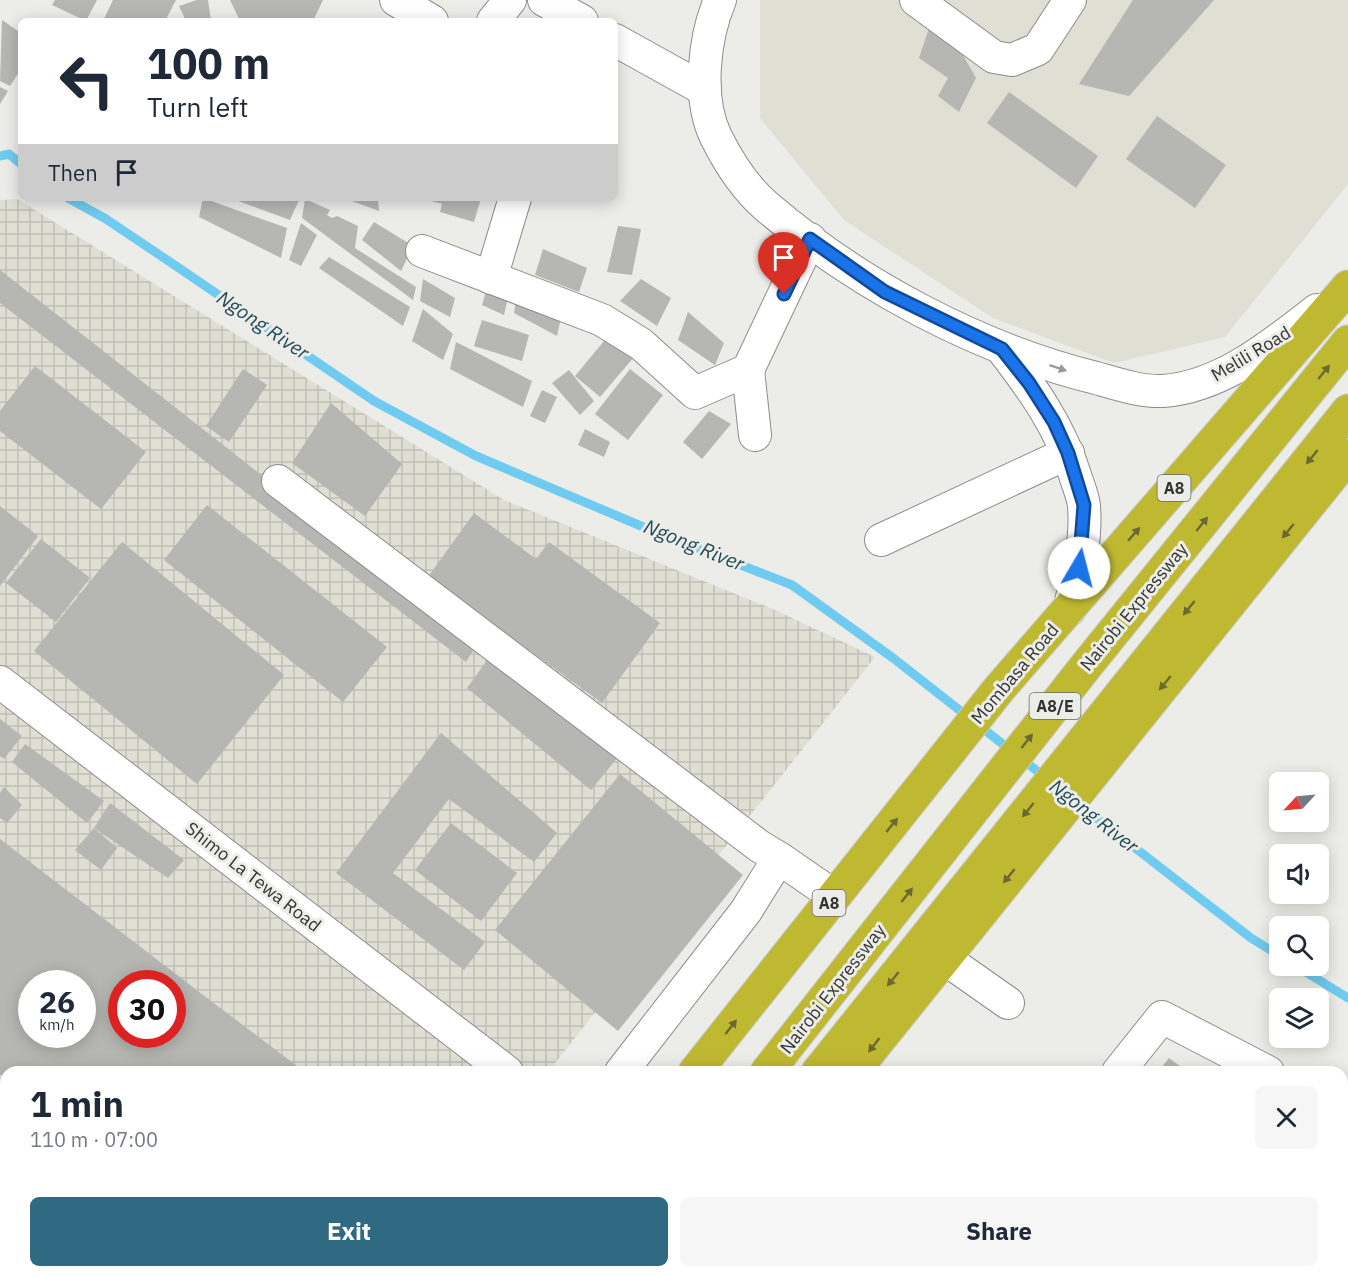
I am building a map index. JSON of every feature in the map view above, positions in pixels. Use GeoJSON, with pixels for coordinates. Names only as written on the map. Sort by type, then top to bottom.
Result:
{"type":"FeatureCollection","features":[{"type":"Feature","properties":{"kind":"highway","name":"Mombasa Road"},"geometry":{"type":"LineString","coordinates":[[700,1066],[999,689],[1348,286]]}},
{"type":"Feature","properties":{"kind":"highway","name":"Nairobi Expressway"},"geometry":{"type":"LineString","coordinates":[[771,1066],[1086,666],[1348,342]]}},
{"type":"Feature","properties":{"kind":"highway","name":"A8/E"},"geometry":{"type":"LineString","coordinates":[[823,1066],[1348,411]]}},
{"type":"Feature","properties":{"kind":"highway"},"geometry":{"type":"LineString","coordinates":[[858,1066],[1344,463]]}},
{"type":"Feature","properties":{"kind":"street"},"geometry":{"type":"LineString","coordinates":[[396,0],[427,18]]}},
{"type":"Feature","properties":{"kind":"street"},"geometry":{"type":"LineString","coordinates":[[495,18],[510,0]]}},
{"type":"Feature","properties":{"kind":"street"},"geometry":{"type":"LineString","coordinates":[[544,0],[577,18]]}},
{"type":"Feature","properties":{"kind":"street","name":"Melili Road"},"geometry":{"type":"LineString","coordinates":[[720,0],[714,14],[705,57],[705,90],[714,134],[735,171],[764,205],[885,292],[1002,349],[1075,373],[1132,388],[1161,391],[1192,387],[1221,375],[1272,346],[1348,286]]}},
{"type":"Feature","properties":{"kind":"street"},"geometry":{"type":"LineString","coordinates":[[916,0],[994,57],[1012,60],[1038,49],[1070,0]]}},
{"type":"Feature","properties":{"kind":"street"},"geometry":{"type":"LineString","coordinates":[[618,42],[705,90]]}},
{"type":"Feature","properties":{"kind":"street"},"geometry":{"type":"LineString","coordinates":[[491,278],[515,201]]}},
{"type":"Feature","properties":{"kind":"street"},"geometry":{"type":"LineString","coordinates":[[755,435],[748,370],[810,239]]}},
{"type":"Feature","properties":{"kind":"street"},"geometry":{"type":"LineString","coordinates":[[422,251],[602,320],[641,344],[695,393],[748,370]]}},
{"type":"Feature","properties":{"kind":"street","name":"Melili Road"},"geometry":{"type":"LineString","coordinates":[[1002,349],[1029,383],[1054,422],[1068,453],[1084,505],[1082,551],[1069,610]]}},
{"type":"Feature","properties":{"kind":"street"},"geometry":{"type":"LineString","coordinates":[[881,540],[1068,453]]}},
{"type":"Feature","properties":{"kind":"street"},"geometry":{"type":"LineString","coordinates":[[278,481],[759,846],[834,896]]}},
{"type":"Feature","properties":{"kind":"street","name":"Shimo La Tewa Road"},"geometry":{"type":"LineString","coordinates":[[0,682],[499,1066]]}},
{"type":"Feature","properties":{"kind":"street"},"geometry":{"type":"LineString","coordinates":[[626,1066],[746,911],[779,858]]}},
{"type":"Feature","properties":{"kind":"street"},"geometry":{"type":"LineString","coordinates":[[944,958],[1008,1003]]}},
{"type":"Feature","properties":{"kind":"street"},"geometry":{"type":"LineString","coordinates":[[1123,1066],[1162,1017],[1256,1066]]}},
{"type":"Feature","properties":{"kind":"shaded area"},"geometry":{"type":"Polygon","coordinates":[[[760,0],[1348,0],[1348,184],[1225,337],[1114,363],[993,318],[844,220],[760,118],[760,0]]]}},
{"type":"Feature","properties":{"kind":"shaded area"},"geometry":{"type":"Polygon","coordinates":[[[17,199],[504,500],[775,610],[875,657],[553,1066],[0,1066],[0,200],[17,199]]]}},
{"type":"Feature","properties":{"kind":"building"},"geometry":{"type":"Polygon","coordinates":[[[55,0],[97,0],[88,18],[80,18],[52,5],[55,0]]]}},
{"type":"Feature","properties":{"kind":"building"},"geometry":{"type":"Polygon","coordinates":[[[113,0],[176,0],[167,18],[104,18],[113,0]]]}},
{"type":"Feature","properties":{"kind":"building"},"geometry":{"type":"Polygon","coordinates":[[[197,0],[208,0],[211,18],[185,18],[179,6],[197,0]]]}},
{"type":"Feature","properties":{"kind":"building"},"geometry":{"type":"Polygon","coordinates":[[[230,0],[323,0],[314,18],[239,18],[230,0]]]}},
{"type":"Feature","properties":{"kind":"building"},"geometry":{"type":"Polygon","coordinates":[[[1133,0],[1214,0],[1129,96],[1079,84],[1133,0]]]}},
{"type":"Feature","properties":{"kind":"building"},"geometry":{"type":"Polygon","coordinates":[[[932,19],[952,36],[976,78],[959,112],[938,96],[948,78],[919,58],[932,19]]]}},
{"type":"Feature","properties":{"kind":"building"},"geometry":{"type":"Polygon","coordinates":[[[2,20],[18,31],[18,74],[10,86],[0,81],[2,20]]]}},
{"type":"Feature","properties":{"kind":"building"},"geometry":{"type":"Polygon","coordinates":[[[0,87],[8,91],[0,104],[0,87]]]}},
{"type":"Feature","properties":{"kind":"building"},"geometry":{"type":"Polygon","coordinates":[[[1009,92],[1098,156],[1076,188],[987,123],[1009,92]]]}},
{"type":"Feature","properties":{"kind":"building"},"geometry":{"type":"Polygon","coordinates":[[[1157,116],[1226,165],[1195,208],[1126,159],[1157,116]]]}},
{"type":"Feature","properties":{"kind":"building"},"geometry":{"type":"Polygon","coordinates":[[[202,201],[211,201],[287,228],[281,258],[199,217],[202,201]]]}},
{"type":"Feature","properties":{"kind":"building"},"geometry":{"type":"Polygon","coordinates":[[[238,201],[299,201],[290,220],[238,201]]]}},
{"type":"Feature","properties":{"kind":"building"},"geometry":{"type":"Polygon","coordinates":[[[305,201],[310,201],[330,210],[327,215],[332,218],[337,216],[358,226],[355,248],[416,287],[413,300],[302,218],[305,201]]]}},
{"type":"Feature","properties":{"kind":"building"},"geometry":{"type":"Polygon","coordinates":[[[352,201],[378,201],[379,211],[352,201]]]}},
{"type":"Feature","properties":{"kind":"building"},"geometry":{"type":"Polygon","coordinates":[[[431,201],[480,201],[474,222],[440,212],[442,204],[431,201]]]}},
{"type":"Feature","properties":{"kind":"building"},"geometry":{"type":"Polygon","coordinates":[[[374,222],[413,246],[401,271],[362,240],[374,222]]]}},
{"type":"Feature","properties":{"kind":"building"},"geometry":{"type":"Polygon","coordinates":[[[301,223],[317,235],[301,266],[289,260],[301,223]]]}},
{"type":"Feature","properties":{"kind":"building"},"geometry":{"type":"Polygon","coordinates":[[[618,226],[641,229],[632,275],[607,272],[618,226]]]}},
{"type":"Feature","properties":{"kind":"building"},"geometry":{"type":"Polygon","coordinates":[[[543,249],[587,268],[579,292],[535,275],[543,249]]]}},
{"type":"Feature","properties":{"kind":"building"},"geometry":{"type":"Polygon","coordinates":[[[329,257],[410,307],[403,326],[319,268],[329,257]]]}},
{"type":"Feature","properties":{"kind":"building"},"geometry":{"type":"Polygon","coordinates":[[[0,270],[477,644],[466,662],[0,303],[0,270]]]}},
{"type":"Feature","properties":{"kind":"building"},"geometry":{"type":"Polygon","coordinates":[[[423,279],[455,298],[450,317],[420,301],[423,279]]]}},
{"type":"Feature","properties":{"kind":"building"},"geometry":{"type":"Polygon","coordinates":[[[641,279],[671,298],[657,326],[620,301],[641,279]]]}},
{"type":"Feature","properties":{"kind":"building"},"geometry":{"type":"Polygon","coordinates":[[[489,281],[509,293],[504,315],[482,305],[489,281]]]}},
{"type":"Feature","properties":{"kind":"building"},"geometry":{"type":"Polygon","coordinates":[[[517,294],[563,308],[557,336],[514,313],[517,294]]]}},
{"type":"Feature","properties":{"kind":"building"},"geometry":{"type":"Polygon","coordinates":[[[423,309],[453,334],[443,360],[412,341],[423,309]]]}},
{"type":"Feature","properties":{"kind":"building"},"geometry":{"type":"Polygon","coordinates":[[[688,312],[724,343],[715,365],[678,340],[688,312]]]}},
{"type":"Feature","properties":{"kind":"building"},"geometry":{"type":"Polygon","coordinates":[[[482,320],[529,335],[522,361],[474,346],[482,320]]]}},
{"type":"Feature","properties":{"kind":"building"},"geometry":{"type":"Polygon","coordinates":[[[609,335],[634,357],[600,397],[575,376],[609,335]]]}},
{"type":"Feature","properties":{"kind":"building"},"geometry":{"type":"Polygon","coordinates":[[[456,342],[532,381],[523,407],[450,369],[456,342]]]}},
{"type":"Feature","properties":{"kind":"building"},"geometry":{"type":"Polygon","coordinates":[[[35,366],[146,452],[101,509],[0,431],[0,411],[35,366]]]}},
{"type":"Feature","properties":{"kind":"building"},"geometry":{"type":"Polygon","coordinates":[[[243,369],[267,385],[229,442],[206,426],[243,369]]]}},
{"type":"Feature","properties":{"kind":"building"},"geometry":{"type":"Polygon","coordinates":[[[630,369],[663,395],[628,440],[595,414],[630,369]]]}},
{"type":"Feature","properties":{"kind":"building"},"geometry":{"type":"Polygon","coordinates":[[[569,370],[594,401],[580,415],[552,383],[569,370]]]}},
{"type":"Feature","properties":{"kind":"building"},"geometry":{"type":"Polygon","coordinates":[[[542,390],[557,397],[545,423],[530,416],[542,390]]]}},
{"type":"Feature","properties":{"kind":"building"},"geometry":{"type":"Polygon","coordinates":[[[331,403],[402,464],[365,516],[292,463],[331,403]]]}},
{"type":"Feature","properties":{"kind":"building"},"geometry":{"type":"Polygon","coordinates":[[[709,411],[731,424],[702,459],[683,442],[709,411]]]}},
{"type":"Feature","properties":{"kind":"building"},"geometry":{"type":"Polygon","coordinates":[[[585,429],[610,442],[604,457],[578,445],[585,429]]]}},
{"type":"Feature","properties":{"kind":"building"},"geometry":{"type":"Polygon","coordinates":[[[207,505],[387,647],[343,702],[164,560],[207,505]]]}},
{"type":"Feature","properties":{"kind":"building"},"geometry":{"type":"Polygon","coordinates":[[[0,506],[38,536],[0,586],[0,506]]]}},
{"type":"Feature","properties":{"kind":"building"},"geometry":{"type":"Polygon","coordinates":[[[474,513],[536,559],[549,542],[660,623],[602,703],[428,577],[474,513]]]}},
{"type":"Feature","properties":{"kind":"building"},"geometry":{"type":"Polygon","coordinates":[[[41,539],[90,578],[56,622],[6,583],[41,539]]]}},
{"type":"Feature","properties":{"kind":"building"},"geometry":{"type":"Polygon","coordinates":[[[122,542],[284,675],[197,784],[34,651],[122,542]]]}},
{"type":"Feature","properties":{"kind":"building"},"geometry":{"type":"Polygon","coordinates":[[[490,656],[618,757],[591,790],[467,688],[490,656]]]}},
{"type":"Feature","properties":{"kind":"building"},"geometry":{"type":"Polygon","coordinates":[[[0,719],[22,736],[4,759],[0,756],[0,719]]]}},
{"type":"Feature","properties":{"kind":"building"},"geometry":{"type":"Polygon","coordinates":[[[441,733],[557,833],[534,862],[449,799],[393,873],[485,942],[464,970],[336,873],[441,733]]]}},
{"type":"Feature","properties":{"kind":"building"},"geometry":{"type":"Polygon","coordinates":[[[25,744],[104,801],[87,823],[12,762],[25,744]]]}},
{"type":"Feature","properties":{"kind":"building"},"geometry":{"type":"Polygon","coordinates":[[[620,774],[743,875],[618,1031],[495,930],[620,774]]]}},
{"type":"Feature","properties":{"kind":"building"},"geometry":{"type":"Polygon","coordinates":[[[4,787],[22,805],[7,823],[0,818],[0,793],[4,787]]]}},
{"type":"Feature","properties":{"kind":"building"},"geometry":{"type":"Polygon","coordinates":[[[110,803],[184,860],[168,878],[94,828],[110,803]]]}},
{"type":"Feature","properties":{"kind":"building"},"geometry":{"type":"Polygon","coordinates":[[[451,823],[517,873],[481,921],[415,870],[451,823]]]}},
{"type":"Feature","properties":{"kind":"building"},"geometry":{"type":"Polygon","coordinates":[[[94,828],[117,848],[101,870],[75,850],[94,828]]]}},
{"type":"Feature","properties":{"kind":"building"},"geometry":{"type":"Polygon","coordinates":[[[0,839],[171,970],[108,970],[108,1048],[186,1048],[186,982],[297,1066],[0,1066],[0,839]]]}},
{"type":"Feature","properties":{"kind":"building"},"geometry":{"type":"Polygon","coordinates":[[[1169,1058],[1180,1066],[1163,1066],[1169,1058]]]}},
{"type":"Feature","properties":{"kind":"waterway","name":"Ngong River"},"geometry":{"type":"LineString","coordinates":[[0,156],[9,154],[18,162]]}},
{"type":"Feature","properties":{"kind":"waterway","name":"Ngong River"},"geometry":{"type":"LineString","coordinates":[[73,201],[106,219],[374,401],[476,456],[641,526],[792,585],[893,658],[1046,778]]}},
{"type":"Feature","properties":{"kind":"waterway","name":"Ngong River"},"geometry":{"type":"LineString","coordinates":[[1076,802],[1251,938],[1269,949]]}},
{"type":"Feature","properties":{"kind":"waterway","name":"Ngong River"},"geometry":{"type":"LineString","coordinates":[[1312,976],[1348,998]]}},
{"type":"Feature","properties":{"kind":"route"},"geometry":{"type":"LineString","coordinates":[[784,294],[810,239],[885,292],[1002,349],[1029,383],[1054,422],[1068,453],[1084,505],[1083,542],[1079,568]]}}]}
